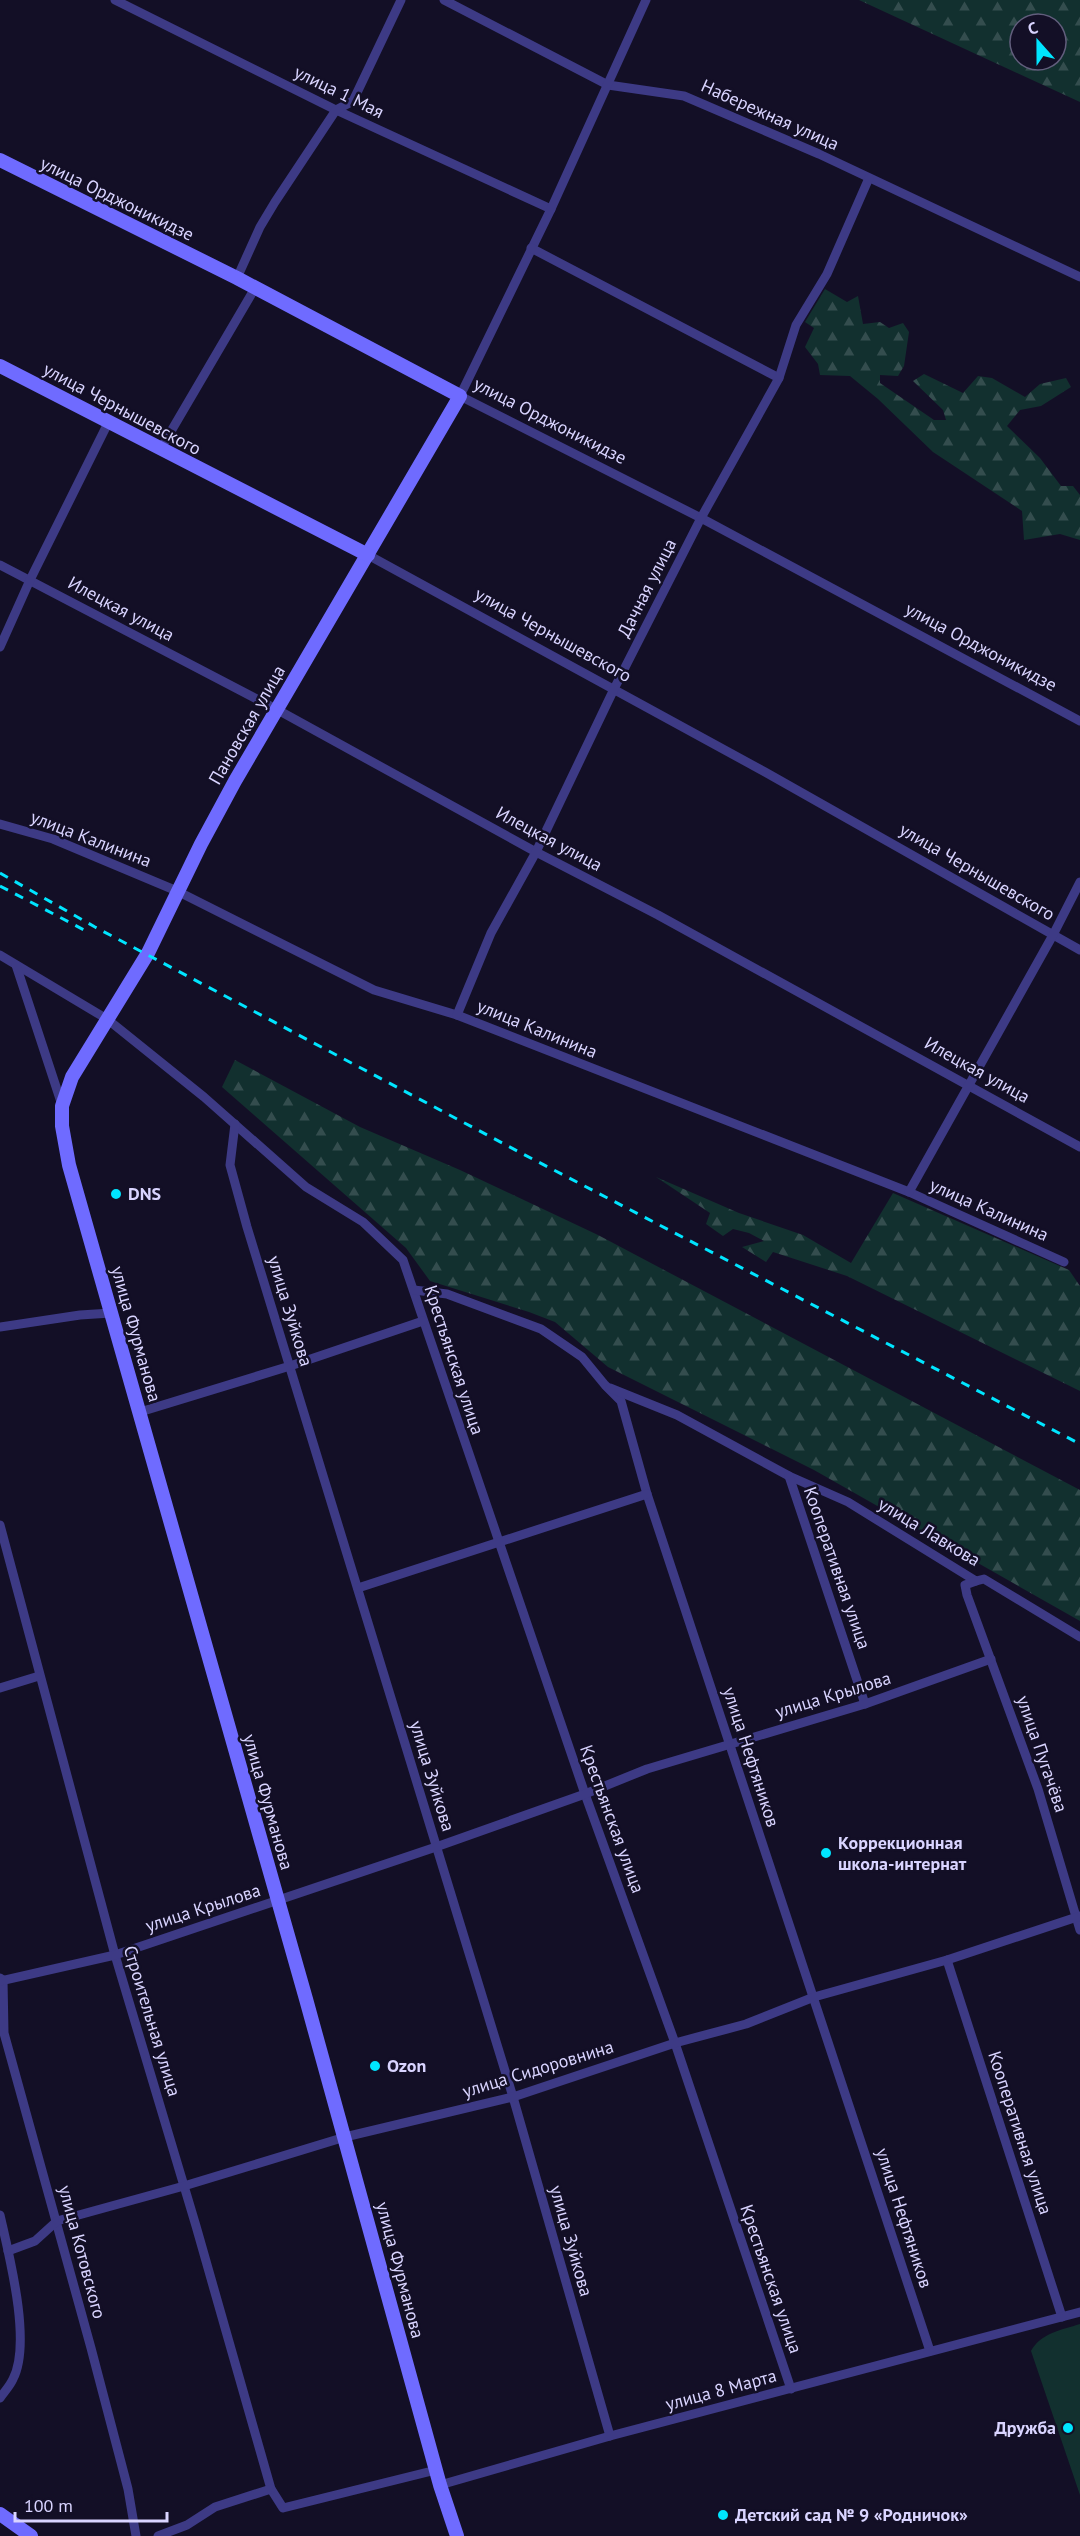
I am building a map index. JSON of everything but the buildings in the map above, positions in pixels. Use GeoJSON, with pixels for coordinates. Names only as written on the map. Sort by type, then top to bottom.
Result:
{"type":"FeatureCollection","features":[{"type":"Feature","properties":{"kind":"main road","name":"улица Орджоникидзе"},"geometry":{"type":"LineString","coordinates":[[0,160],[237,278],[460,396]]}},
{"type":"Feature","properties":{"kind":"main road","name":"улица Чернышевского"},"geometry":{"type":"LineString","coordinates":[[0,366],[368,555]]}},
{"type":"Feature","properties":{"kind":"main road","name":"Пановская улица"},"geometry":{"type":"LineString","coordinates":[[72,1077],[148,953],[225,799],[276,709],[460,396]]}},
{"type":"Feature","properties":{"kind":"main road","name":"улица Фурманова"},"geometry":{"type":"LineString","coordinates":[[72,1077],[62,1106],[69,1165],[345,2137],[440,2485],[457,2536]]}},
{"type":"Feature","properties":{"kind":"main road"},"geometry":{"type":"LineString","coordinates":[[0,2514],[31,2536]]}},
{"type":"Feature","properties":{"kind":"street","name":"улица 1 Мая"},"geometry":{"type":"LineString","coordinates":[[115,0],[336,110],[551,209]]}},
{"type":"Feature","properties":{"kind":"street"},"geometry":{"type":"LineString","coordinates":[[237,278],[260,227],[275,202],[336,110],[353,101],[401,0]]}},
{"type":"Feature","properties":{"kind":"street","name":"Набережная улица"},"geometry":{"type":"LineString","coordinates":[[444,0],[608,84],[684,96],[869,178],[1080,277]]}},
{"type":"Feature","properties":{"kind":"street"},"geometry":{"type":"LineString","coordinates":[[460,396],[551,209],[646,0]]}},
{"type":"Feature","properties":{"kind":"street","name":"Дачная улица"},"geometry":{"type":"LineString","coordinates":[[457,1015],[491,933],[536,852],[614,689],[701,518],[779,378],[796,325],[827,274],[869,178]]}},
{"type":"Feature","properties":{"kind":"street"},"geometry":{"type":"LineString","coordinates":[[531,249],[779,378]]}},
{"type":"Feature","properties":{"kind":"street"},"geometry":{"type":"LineString","coordinates":[[160,450],[255,288]]}},
{"type":"Feature","properties":{"kind":"street","name":"улица Орджоникидзе"},"geometry":{"type":"LineString","coordinates":[[460,396],[701,518],[1080,721]]}},
{"type":"Feature","properties":{"kind":"street"},"geometry":{"type":"LineString","coordinates":[[0,647],[30,580],[108,423]]}},
{"type":"Feature","properties":{"kind":"street","name":"улица Чернышевского"},"geometry":{"type":"LineString","coordinates":[[368,555],[614,689],[1080,950]]}},
{"type":"Feature","properties":{"kind":"street","name":"Илецкая улица"},"geometry":{"type":"LineString","coordinates":[[0,565],[276,709],[536,852],[658,915],[969,1084],[1080,1147]]}},
{"type":"Feature","properties":{"kind":"street","name":"улица Калинина"},"geometry":{"type":"LineString","coordinates":[[0,824],[53,839],[177,891],[374,990],[457,1015],[909,1192],[1064,1262]]}},
{"type":"Feature","properties":{"kind":"street"},"geometry":{"type":"LineString","coordinates":[[909,1192],[1053,935],[1080,882]]}},
{"type":"Feature","properties":{"kind":"street"},"geometry":{"type":"LineString","coordinates":[[0,955],[107,1019],[204,1096],[235,1124]]}},
{"type":"Feature","properties":{"kind":"street"},"geometry":{"type":"LineString","coordinates":[[16,965],[62,1106]]}},
{"type":"Feature","properties":{"kind":"street","name":"Крестьянская улица"},"geometry":{"type":"LineString","coordinates":[[235,1124],[306,1187],[363,1222],[403,1260],[585,1794],[675,2043],[791,2389]]}},
{"type":"Feature","properties":{"kind":"street","name":"улица Зуйкова"},"geometry":{"type":"LineString","coordinates":[[235,1124],[230,1165],[513,2097],[610,2436]]}},
{"type":"Feature","properties":{"kind":"street","name":"улица Нефтяников"},"geometry":{"type":"LineString","coordinates":[[414,1290],[447,1294],[541,1329],[582,1357],[621,1401],[647,1494],[930,2351]]}},
{"type":"Feature","properties":{"kind":"street"},"geometry":{"type":"LineString","coordinates":[[0,1326],[111,1313]]}},
{"type":"Feature","properties":{"kind":"street"},"geometry":{"type":"LineString","coordinates":[[140,1412],[290,1366],[423,1321]]}},
{"type":"Feature","properties":{"kind":"street","name":"улица Лавкова"},"geometry":{"type":"LineString","coordinates":[[605,1385],[677,1415],[789,1476],[848,1502],[976,1581],[984,1579],[1080,1637]]}},
{"type":"Feature","properties":{"kind":"street","name":"Кооперативная улица"},"geometry":{"type":"LineString","coordinates":[[789,1476],[865,1704]]}},
{"type":"Feature","properties":{"kind":"street"},"geometry":{"type":"LineString","coordinates":[[358,1588],[647,1494]]}},
{"type":"Feature","properties":{"kind":"street","name":"Строительная улица"},"geometry":{"type":"LineString","coordinates":[[0,1525],[115,1954],[271,2488]]}},
{"type":"Feature","properties":{"kind":"street","name":"улица Пугачёва"},"geometry":{"type":"LineString","coordinates":[[976,1581],[965,1585],[967,1595],[1038,1789],[1080,1930]]}},
{"type":"Feature","properties":{"kind":"street","name":"улица Крылова"},"geometry":{"type":"LineString","coordinates":[[1,1980],[115,1954],[436,1847],[585,1794],[647,1769],[865,1704],[991,1659]]}},
{"type":"Feature","properties":{"kind":"street"},"geometry":{"type":"LineString","coordinates":[[0,1688],[39,1676]]}},
{"type":"Feature","properties":{"kind":"street","name":"улица Сидоровнина"},"geometry":{"type":"LineString","coordinates":[[8,2251],[35,2241],[57,2221],[184,2186],[345,2137],[513,2097],[675,2043],[746,2024],[814,1997],[947,1960],[1078,1917]]}},
{"type":"Feature","properties":{"kind":"street","name":"Кооперативная улица"},"geometry":{"type":"LineString","coordinates":[[947,1960],[1062,2317]]}},
{"type":"Feature","properties":{"kind":"street","name":"улица Котовского"},"geometry":{"type":"LineString","coordinates":[[1,1980],[4,2033],[57,2221],[128,2489],[136,2536]]}},
{"type":"Feature","properties":{"kind":"street"},"geometry":{"type":"LineString","coordinates":[[0,2216],[18,2299],[19,2352],[14,2378],[0,2398]]}},
{"type":"Feature","properties":{"kind":"street","name":"улица 8 Марта"},"geometry":{"type":"LineString","coordinates":[[440,2485],[610,2436],[1080,2312]]}},
{"type":"Feature","properties":{"kind":"street"},"geometry":{"type":"LineString","coordinates":[[158,2536],[187,2525],[215,2507],[271,2488],[283,2508],[436,2470]]}},
{"type":"Feature","properties":{"kind":"green space"},"geometry":{"type":"Polygon","coordinates":[[[859,0],[1080,0],[1080,102],[1015,72],[1068,72],[1068,12],[1008,12],[1008,69],[859,0]]]}},
{"type":"Feature","properties":{"kind":"green space"},"geometry":{"type":"Polygon","coordinates":[[[825,289],[847,302],[858,296],[863,324],[880,322],[889,328],[903,323],[909,332],[904,366],[898,376],[880,375],[880,383],[934,420],[946,420],[943,410],[913,381],[924,374],[963,393],[978,376],[992,378],[1025,397],[1040,384],[1066,378],[1071,387],[1041,406],[1020,410],[1007,426],[1040,458],[1061,486],[1073,486],[1080,495],[1080,540],[1060,534],[1024,540],[1022,511],[933,452],[878,399],[850,376],[820,375],[818,364],[805,347],[814,328],[805,322],[825,289]]]}},
{"type":"Feature","properties":{"kind":"green space"},"geometry":{"type":"Polygon","coordinates":[[[235,1060],[360,1127],[460,1170],[598,1235],[1080,1490],[1080,1621],[814,1470],[608,1367],[555,1322],[430,1281],[406,1248],[222,1087],[235,1060]]]}},
{"type":"Feature","properties":{"kind":"green space"},"geometry":{"type":"Polygon","coordinates":[[[656,1177],[739,1213],[803,1235],[851,1263],[893,1193],[1069,1270],[1080,1286],[1080,1391],[847,1276],[773,1252],[766,1262],[742,1247],[764,1241],[749,1233],[733,1229],[723,1236],[706,1224],[710,1213],[656,1177]]]}},
{"type":"Feature","properties":{"kind":"green space","name":"Дружба"},"geometry":{"type":"Polygon","coordinates":[[[1080,2324],[1080,2495],[1031,2351],[1046,2336],[1080,2324]]]}},
{"type":"Feature","properties":{"kind":"railway"},"geometry":{"type":"LineString","coordinates":[[0,873],[95,927],[523,1154],[1080,1444]]}},
{"type":"Feature","properties":{"kind":"railway"},"geometry":{"type":"LineString","coordinates":[[0,886],[88,932]]}},
{"type":"Feature","properties":{"kind":"place","name":"DNS"},"geometry":{"type":"Point","coordinates":[116,1194]}},
{"type":"Feature","properties":{"kind":"place","name":"Коррекционная школа-интернат"},"geometry":{"type":"Point","coordinates":[826,1853]}},
{"type":"Feature","properties":{"kind":"place","name":"Ozon"},"geometry":{"type":"Point","coordinates":[375,2066]}},
{"type":"Feature","properties":{"kind":"place","name":"Дружба"},"geometry":{"type":"Point","coordinates":[1068,2428]}},
{"type":"Feature","properties":{"kind":"place","name":"Детский сад № 9 «Родничок»"},"geometry":{"type":"Point","coordinates":[723,2515]}}]}
